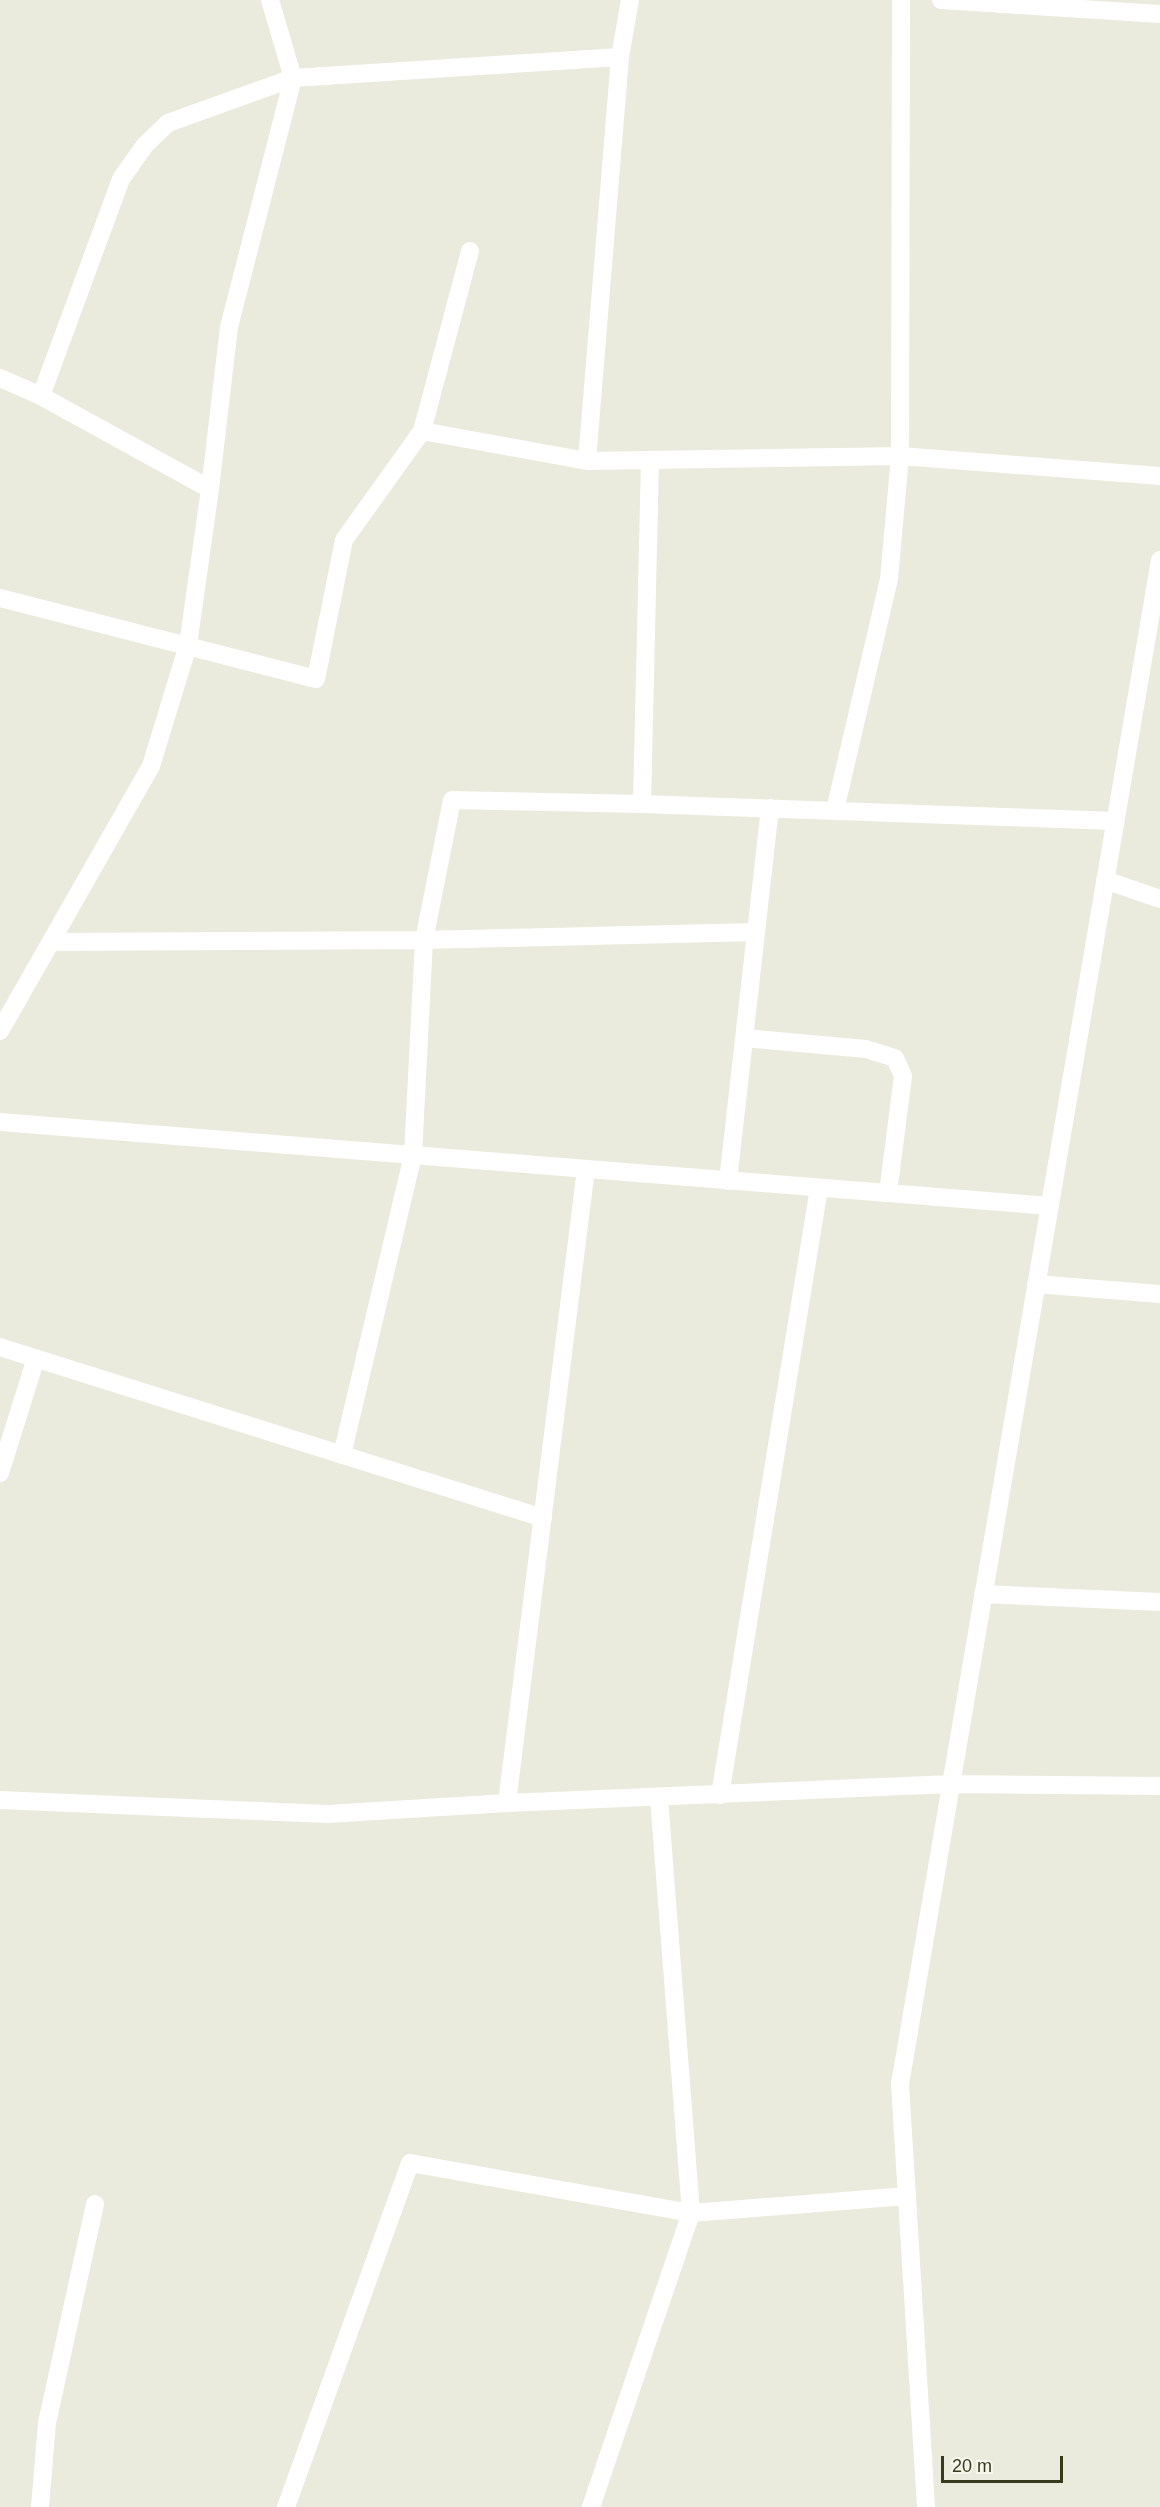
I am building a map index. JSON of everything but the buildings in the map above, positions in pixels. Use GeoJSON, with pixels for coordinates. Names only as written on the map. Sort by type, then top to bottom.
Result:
{"type":"FeatureCollection","features":[{"type":"Feature","properties":{"kind":"street"},"geometry":{"type":"LineString","coordinates":[[0,1031],[151,766],[188,645],[210,489],[229,327],[294,78],[270,0]]}},
{"type":"Feature","properties":{"kind":"street"},"geometry":{"type":"LineString","coordinates":[[587,461],[620,57],[630,0]]}},
{"type":"Feature","properties":{"kind":"street"},"geometry":{"type":"LineString","coordinates":[[835,810],[889,579],[900,456],[901,0]]}},
{"type":"Feature","properties":{"kind":"street"},"geometry":{"type":"LineString","coordinates":[[941,0],[1160,14]]}},
{"type":"Feature","properties":{"kind":"street"},"geometry":{"type":"LineString","coordinates":[[41,396],[121,179],[145,145],[168,123],[294,78],[620,57]]}},
{"type":"Feature","properties":{"kind":"street"},"geometry":{"type":"LineString","coordinates":[[0,598],[316,679],[344,540],[422,431],[470,250]]}},
{"type":"Feature","properties":{"kind":"street"},"geometry":{"type":"LineString","coordinates":[[0,378],[41,396],[210,489]]}},
{"type":"Feature","properties":{"kind":"street"},"geometry":{"type":"LineString","coordinates":[[422,431],[587,461],[900,456],[1160,476]]}},
{"type":"Feature","properties":{"kind":"street"},"geometry":{"type":"LineString","coordinates":[[642,804],[650,460]]}},
{"type":"Feature","properties":{"kind":"street"},"geometry":{"type":"LineString","coordinates":[[926,2507],[900,2084],[1160,560]]}},
{"type":"Feature","properties":{"kind":"street"},"geometry":{"type":"LineString","coordinates":[[342,1455],[413,1155],[424,940],[452,800],[835,810],[1116,821]]}},
{"type":"Feature","properties":{"kind":"street"},"geometry":{"type":"LineString","coordinates":[[728,1181],[770,808]]}},
{"type":"Feature","properties":{"kind":"street"},"geometry":{"type":"LineString","coordinates":[[1106,880],[1160,899]]}},
{"type":"Feature","properties":{"kind":"street"},"geometry":{"type":"LineString","coordinates":[[51,942],[424,940],[756,932]]}},
{"type":"Feature","properties":{"kind":"street"},"geometry":{"type":"LineString","coordinates":[[744,1038],[866,1049],[894,1058],[903,1076],[888,1193]]}},
{"type":"Feature","properties":{"kind":"street"},"geometry":{"type":"LineString","coordinates":[[0,1122],[1050,1206]]}},
{"type":"Feature","properties":{"kind":"street"},"geometry":{"type":"LineString","coordinates":[[507,1803],[586,1169]]}},
{"type":"Feature","properties":{"kind":"street"},"geometry":{"type":"LineString","coordinates":[[720,1795],[819,1188]]}},
{"type":"Feature","properties":{"kind":"street"},"geometry":{"type":"LineString","coordinates":[[1036,1284],[1160,1294]]}},
{"type":"Feature","properties":{"kind":"street"},"geometry":{"type":"LineString","coordinates":[[0,1347],[543,1518]]}},
{"type":"Feature","properties":{"kind":"street"},"geometry":{"type":"LineString","coordinates":[[0,1473],[36,1358]]}},
{"type":"Feature","properties":{"kind":"street"},"geometry":{"type":"LineString","coordinates":[[983,1594],[1160,1602]]}},
{"type":"Feature","properties":{"kind":"street"},"geometry":{"type":"LineString","coordinates":[[0,1800],[327,1814],[507,1803],[951,1784],[1160,1788]]}},
{"type":"Feature","properties":{"kind":"street"},"geometry":{"type":"LineString","coordinates":[[591,2507],[691,2213],[659,1798]]}},
{"type":"Feature","properties":{"kind":"street"},"geometry":{"type":"LineString","coordinates":[[286,2507],[410,2163],[691,2213],[907,2196]]}},
{"type":"Feature","properties":{"kind":"street"},"geometry":{"type":"LineString","coordinates":[[40,2507],[47,2423],[95,2204]]}}]}
